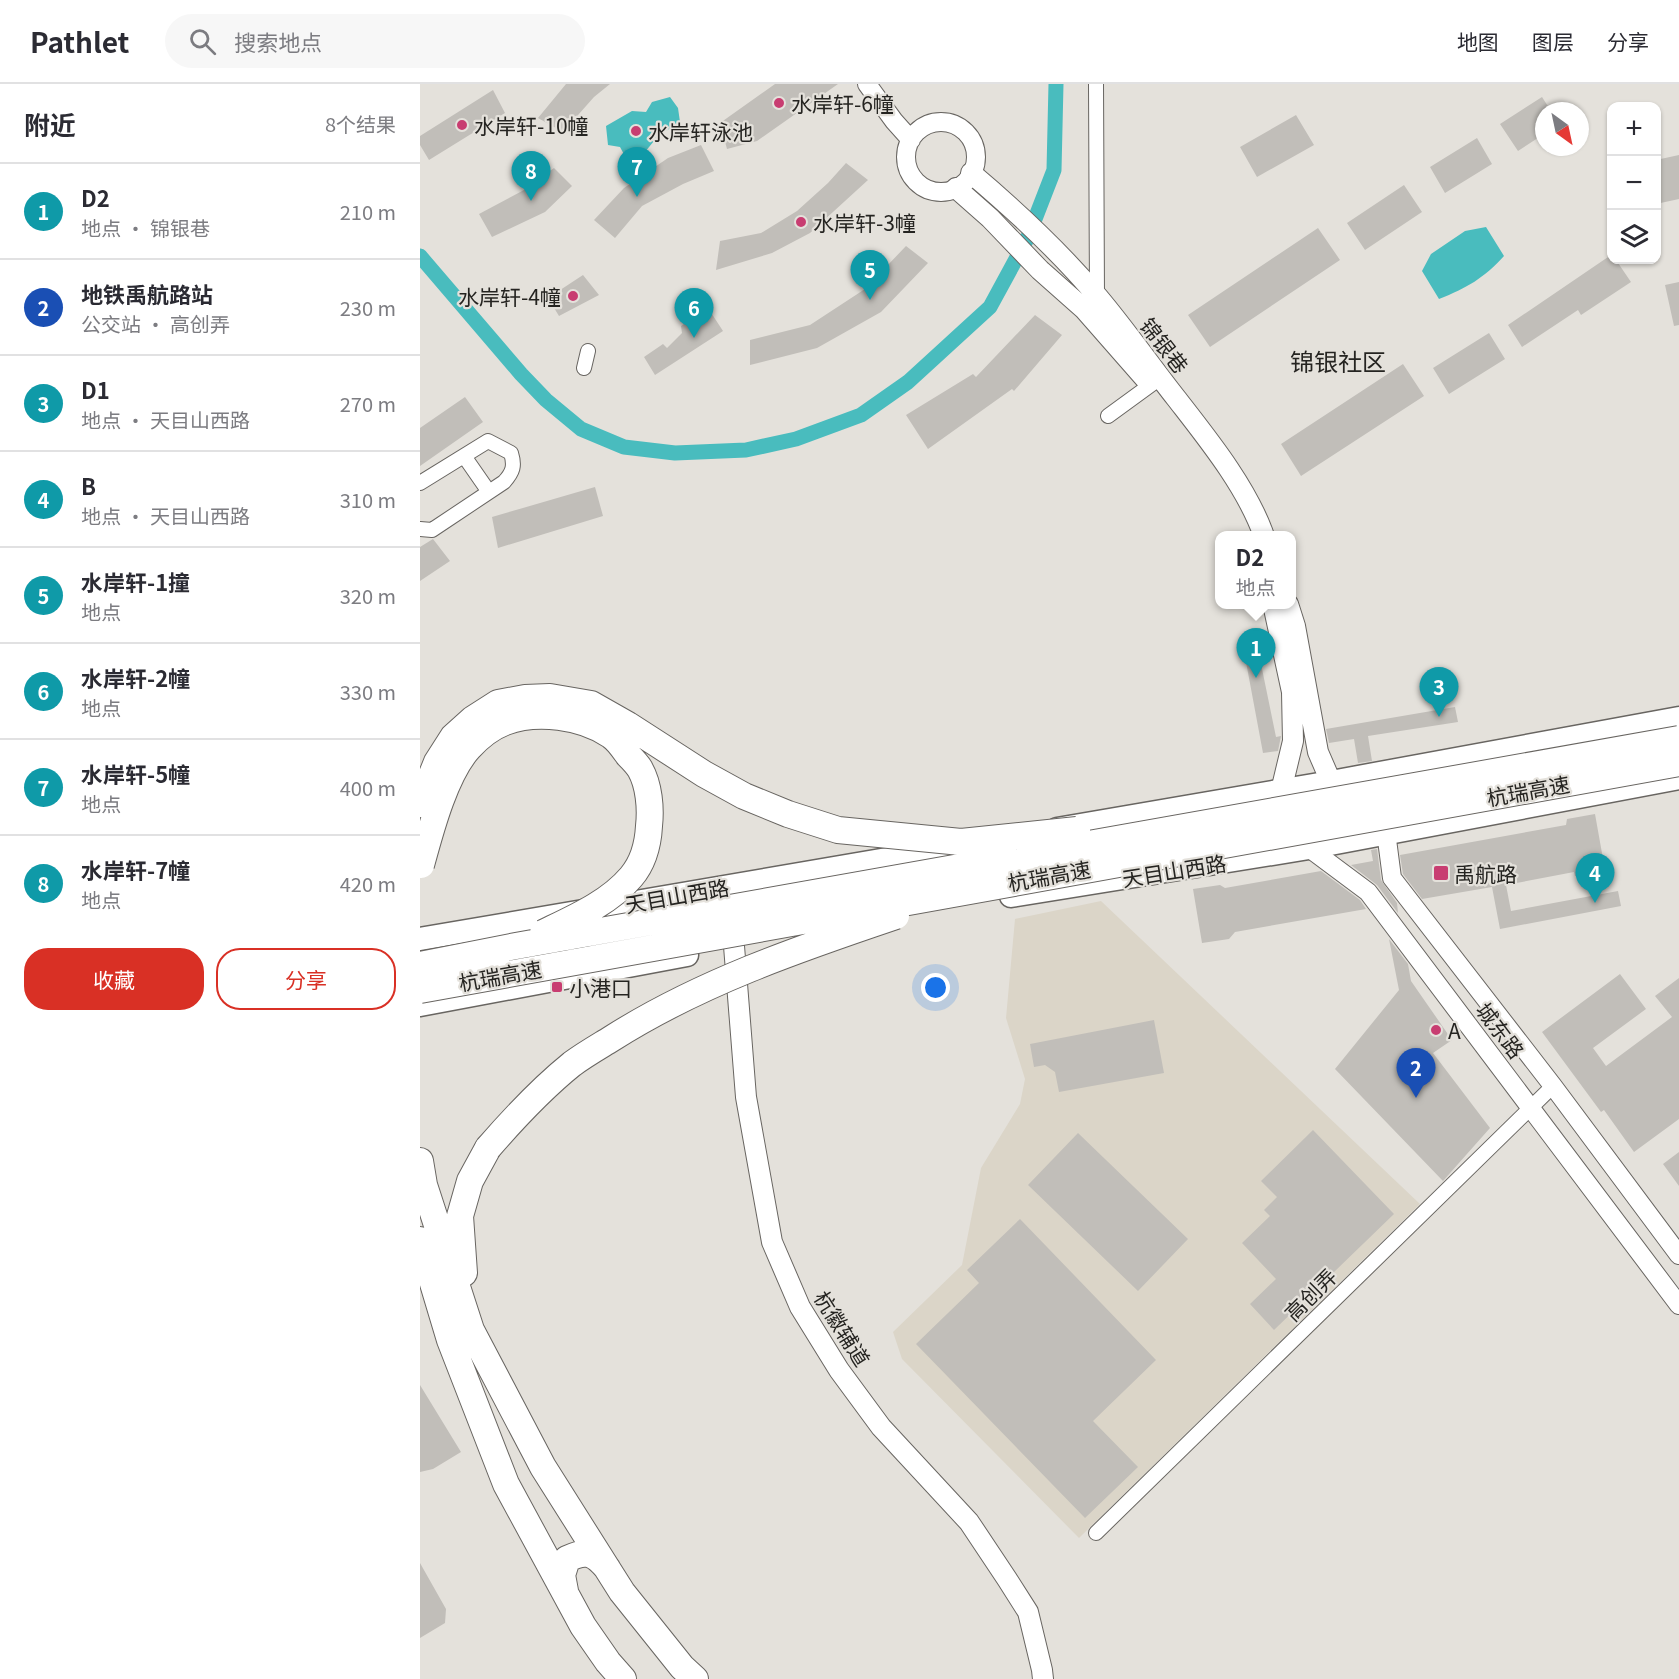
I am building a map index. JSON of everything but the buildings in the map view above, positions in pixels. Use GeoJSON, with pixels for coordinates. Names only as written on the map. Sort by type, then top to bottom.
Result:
{"type":"FeatureCollection","features":[{"type":"Feature","properties":{"kind":"highway"},"geometry":{"type":"LineString","coordinates":[[420,804],[437,762],[453,736],[466,725],[498,703],[525,698],[550,697],[591,704],[744,796],[788,814],[838,830],[961,842],[1281,800]]}},
{"type":"Feature","properties":{"kind":"highway"},"geometry":{"type":"LineString","coordinates":[[420,871],[444,793],[467,749],[485,733],[505,722],[527,717],[549,716],[584,722],[612,735],[640,769],[648,791],[650,816],[641,863],[615,893],[573,918],[516,946]]}},
{"type":"Feature","properties":{"kind":"highway","name":"天目山西路"},"geometry":{"type":"LineString","coordinates":[[420,939],[1281,800],[1331,782],[1679,718]]}},
{"type":"Feature","properties":{"kind":"highway","name":"杭瑞高速"},"geometry":{"type":"LineString","coordinates":[[420,965],[1281,800],[1679,739]]}},
{"type":"Feature","properties":{"kind":"highway","name":"杭瑞高速"},"geometry":{"type":"LineString","coordinates":[[420,990],[986,886],[1679,763]]}},
{"type":"Feature","properties":{"kind":"highway","name":"天目山西路"},"geometry":{"type":"LineString","coordinates":[[420,1005],[916,911],[1309,848],[1679,778]]}},
{"type":"Feature","properties":{"kind":"highway"},"geometry":{"type":"LineString","coordinates":[[461,1335],[460,1216],[470,1181],[488,1148],[526,1104],[574,1063],[636,1023],[693,994],[776,957],[986,886]]}},
{"type":"Feature","properties":{"kind":"highway"},"geometry":{"type":"LineString","coordinates":[[422,1173],[461,1335],[506,1484],[583,1626],[623,1679]]}},
{"type":"Feature","properties":{"kind":"highway"},"geometry":{"type":"LineString","coordinates":[[420,1240],[461,1335],[543,1467],[622,1592],[682,1667],[695,1679]]}},
{"type":"Feature","properties":{"kind":"highway"},"geometry":{"type":"LineString","coordinates":[[420,1287],[461,1335]]}},
{"type":"Feature","properties":{"kind":"highway"},"geometry":{"type":"LineString","coordinates":[[565,1592],[562,1575],[567,1559],[581,1553],[596,1556],[607,1568]]}},
{"type":"Feature","properties":{"kind":"main road","name":"锦银巷"},"geometry":{"type":"LineString","coordinates":[[971,173],[1004,201],[1055,251],[1091,303],[1230,472],[1257,531]]}},
{"type":"Feature","properties":{"kind":"main road","name":"锦银巷"},"geometry":{"type":"LineString","coordinates":[[956,188],[990,218],[1040,270],[1091,303]]}},
{"type":"Feature","properties":{"kind":"main road"},"geometry":{"type":"LineString","coordinates":[[1274,609],[1292,692],[1293,741],[1281,800]]}},
{"type":"Feature","properties":{"kind":"main road"},"geometry":{"type":"LineString","coordinates":[[1290,609],[1295,627],[1318,752],[1331,782]]}},
{"type":"Feature","properties":{"kind":"main road","name":"杭徽辅道"},"geometry":{"type":"LineString","coordinates":[[734,946],[746,1097],[772,1242],[800,1307],[840,1370],[881,1427],[969,1522],[1028,1612],[1043,1679]]}},
{"type":"Feature","properties":{"kind":"street"},"geometry":{"type":"LineString","coordinates":[[867,84],[894,122],[911,140]]}},
{"type":"Feature","properties":{"kind":"street"},"geometry":{"type":"LineString","coordinates":[[1091,303],[1096,84]]}},
{"type":"Feature","properties":{"kind":"street"},"geometry":{"type":"LineString","coordinates":[[938,122],[959,127],[968,134],[974,146],[976,156],[971,173],[965,182],[956,188],[936,191],[920,185],[913,178],[906,159],[911,140],[927,125],[938,122]]}},
{"type":"Feature","properties":{"kind":"street"},"geometry":{"type":"LineString","coordinates":[[584,368],[588,351]]}},
{"type":"Feature","properties":{"kind":"street"},"geometry":{"type":"LineString","coordinates":[[1108,416],[1155,381]]}},
{"type":"Feature","properties":{"kind":"street"},"geometry":{"type":"LineString","coordinates":[[420,483],[488,441],[512,453],[514,463],[512,473],[504,482],[432,530],[420,530]]}},
{"type":"Feature","properties":{"kind":"street"},"geometry":{"type":"LineString","coordinates":[[464,456],[489,492]]}},
{"type":"Feature","properties":{"kind":"street"},"geometry":{"type":"LineString","coordinates":[[1331,782],[1386,832]]}},
{"type":"Feature","properties":{"kind":"street","name":"城东路"},"geometry":{"type":"LineString","coordinates":[[1281,800],[1309,848],[1368,892],[1679,1305]]}},
{"type":"Feature","properties":{"kind":"street","name":"城东路"},"geometry":{"type":"LineString","coordinates":[[1386,832],[1392,878],[1553,1086],[1679,1255]]}},
{"type":"Feature","properties":{"kind":"street","name":"高创弄"},"geometry":{"type":"LineString","coordinates":[[1096,1533],[1553,1086]]}},
{"type":"Feature","properties":{"kind":"shaded area"},"geometry":{"type":"Polygon","coordinates":[[[1101,901],[1420,1204],[1079,1538],[902,1359],[893,1332],[962,1265],[981,1168],[1020,1104],[1025,1079],[1006,1018],[1015,919],[1101,901]]]}},
{"type":"Feature","properties":{"kind":"water","name":"水岸轩泳池"},"geometry":{"type":"Polygon","coordinates":[[[670,97],[678,108],[680,122],[658,136],[645,152],[626,158],[620,147],[608,145],[606,126],[632,111],[646,112],[652,102],[670,97]]]}},
{"type":"Feature","properties":{"kind":"water"},"geometry":{"type":"Polygon","coordinates":[[[1486,227],[1504,256],[1474,282],[1439,299],[1422,271],[1431,254],[1465,231],[1486,227]]]}},
{"type":"Feature","properties":{"kind":"waterway"},"geometry":{"type":"LineString","coordinates":[[420,256],[521,374],[546,400],[581,429],[624,447],[675,453],[746,450],[796,439],[861,415],[908,382],[990,307],[1028,237],[1054,170],[1056,84]]}},
{"type":"Feature","properties":{"kind":"place","name":"水岸轩-6幢"},"geometry":{"type":"Point","coordinates":[779,103]}},
{"type":"Feature","properties":{"kind":"place","name":"水岸轩-10幢"},"geometry":{"type":"Point","coordinates":[462,125]}},
{"type":"Feature","properties":{"kind":"place","name":"水岸轩泳池"},"geometry":{"type":"Point","coordinates":[636,131]}},
{"type":"Feature","properties":{"kind":"place","name":"水岸轩-5幢"},"geometry":{"type":"Point","coordinates":[637,197]}},
{"type":"Feature","properties":{"kind":"place","name":"水岸轩-7幢"},"geometry":{"type":"Point","coordinates":[531,201]}},
{"type":"Feature","properties":{"kind":"place","name":"水岸轩-3幢"},"geometry":{"type":"Point","coordinates":[801,222]}},
{"type":"Feature","properties":{"kind":"place","name":"水岸轩-4幢"},"geometry":{"type":"Point","coordinates":[573,296]}},
{"type":"Feature","properties":{"kind":"place","name":"水岸轩-1撞"},"geometry":{"type":"Point","coordinates":[870,300]}},
{"type":"Feature","properties":{"kind":"place","name":"水岸轩-2幢"},"geometry":{"type":"Point","coordinates":[694,338]}},
{"type":"Feature","properties":{"kind":"place","name":"D2"},"geometry":{"type":"Point","coordinates":[1256,678]}},
{"type":"Feature","properties":{"kind":"place","name":"D1"},"geometry":{"type":"Point","coordinates":[1439,717]}},
{"type":"Feature","properties":{"kind":"place","name":"禹航路"},"geometry":{"type":"Point","coordinates":[1441,873]}},
{"type":"Feature","properties":{"kind":"place","name":"B"},"geometry":{"type":"Point","coordinates":[1595,903]}},
{"type":"Feature","properties":{"kind":"place","name":"小港口"},"geometry":{"type":"Point","coordinates":[557,987]}},
{"type":"Feature","properties":{"kind":"place","name":"A"},"geometry":{"type":"Point","coordinates":[1436,1030]}},
{"type":"Feature","properties":{"kind":"place","name":"地铁禹航路站"},"geometry":{"type":"Point","coordinates":[1416,1098]}},
{"type":"Feature","properties":{"kind":"district","name":"锦银社区"},"geometry":{"type":"Point","coordinates":[1338,360]}}]}
